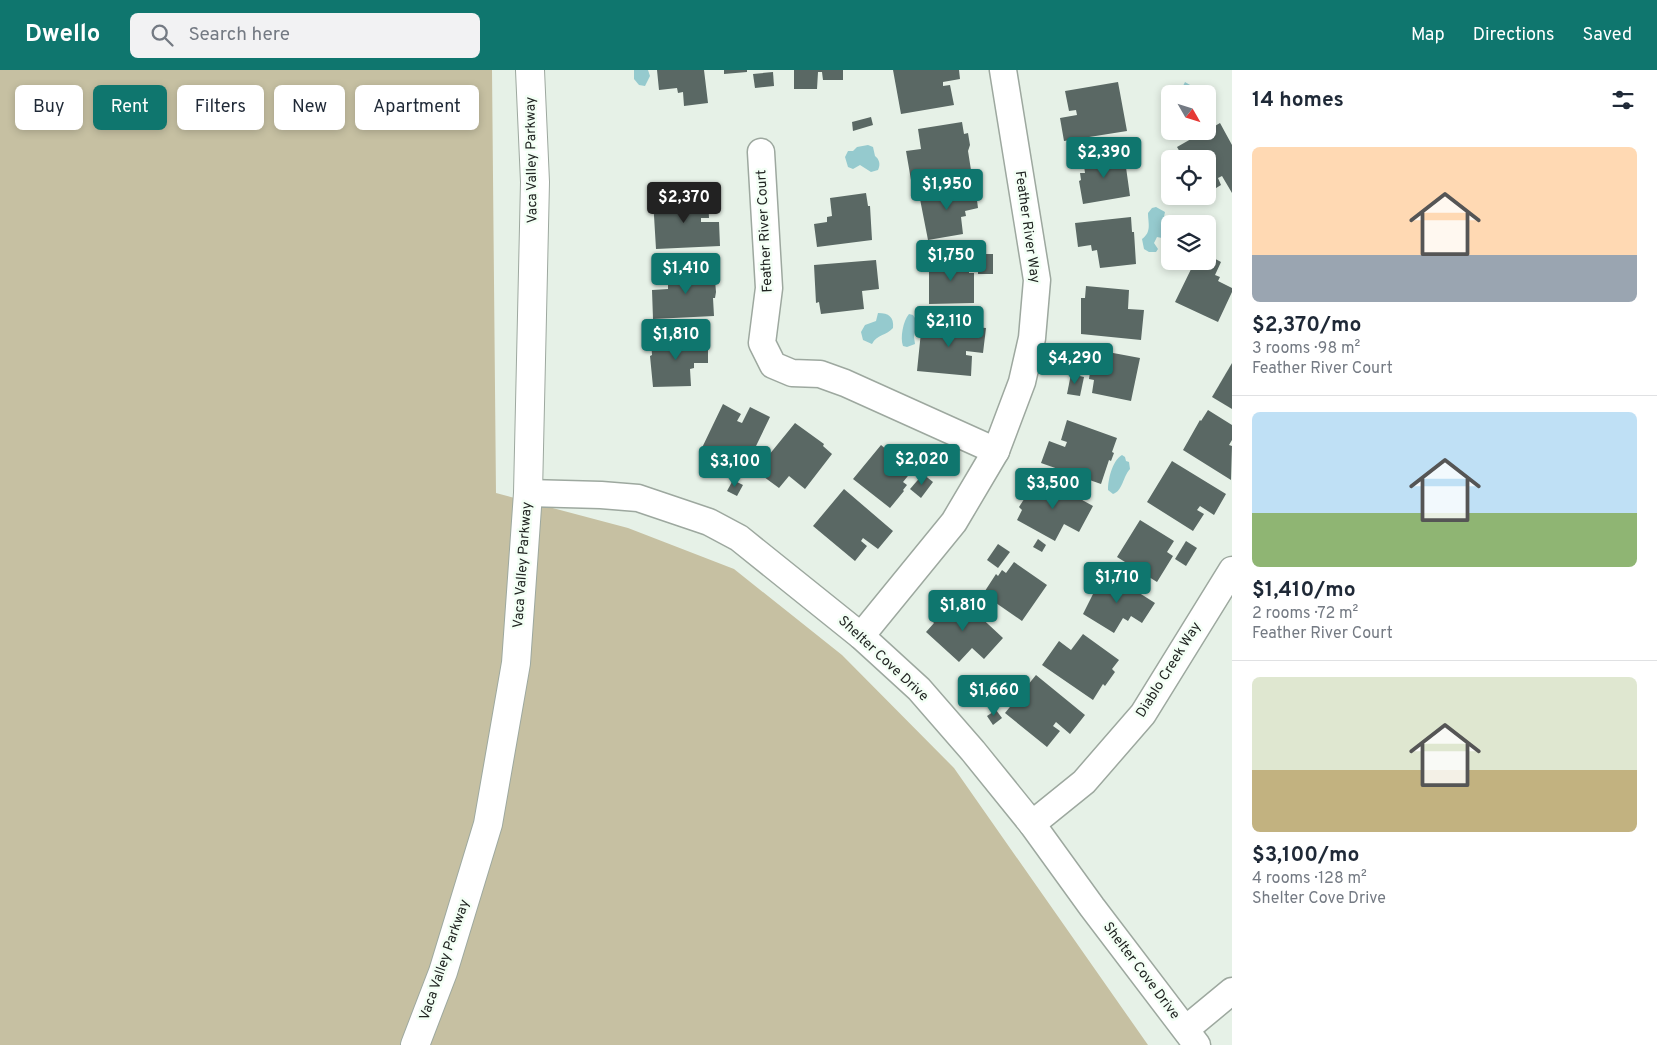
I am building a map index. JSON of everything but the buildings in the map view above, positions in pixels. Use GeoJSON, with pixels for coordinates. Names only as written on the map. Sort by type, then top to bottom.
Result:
{"type":"FeatureCollection","features":[{"type":"Feature","properties":{"kind":"street","name":"Vaca Valley Parkway"},"geometry":{"type":"LineString","coordinates":[[415,1045],[443,972],[488,824],[516,663],[528,494],[535,182],[530,70]]}},
{"type":"Feature","properties":{"kind":"street","name":"Feather River Way"},"geometry":{"type":"LineString","coordinates":[[861,636],[954,522],[996,451],[1022,382],[1032,338],[1038,280],[1003,70]]}},
{"type":"Feature","properties":{"kind":"street","name":"Feather River Court"},"geometry":{"type":"LineString","coordinates":[[761,152],[769,288],[762,343],[773,365],[792,373],[820,374],[845,383],[996,451]]}},
{"type":"Feature","properties":{"kind":"street","name":"Shelter Cove Drive"},"geometry":{"type":"LineString","coordinates":[[528,494],[638,498],[709,522],[738,538],[861,636],[919,690],[973,751],[1032,824],[1092,908],[1191,1037]]}},
{"type":"Feature","properties":{"kind":"street","name":"Diablo Creek Way"},"geometry":{"type":"LineString","coordinates":[[1032,824],[1084,782],[1143,714],[1232,570]]}},
{"type":"Feature","properties":{"kind":"street"},"geometry":{"type":"LineString","coordinates":[[1191,1037],[1232,991]]}},
{"type":"Feature","properties":{"kind":"shaded area"},"geometry":{"type":"Polygon","coordinates":[[[0,70],[492,70],[496,493],[628,528],[734,569],[842,655],[954,768],[1148,1045],[0,1045],[0,70]]]}},
{"type":"Feature","properties":{"kind":"water"},"geometry":{"type":"Polygon","coordinates":[[[634,70],[648,70],[650,76],[645,86],[639,85],[634,79],[634,70]]]}},
{"type":"Feature","properties":{"kind":"water"},"geometry":{"type":"Polygon","coordinates":[[[868,145],[873,147],[878,160],[878,170],[871,172],[860,165],[853,169],[848,167],[845,157],[848,151],[868,145]]]}},
{"type":"Feature","properties":{"kind":"water"},"geometry":{"type":"Polygon","coordinates":[[[1156,207],[1165,212],[1164,215],[1161,215],[1161,238],[1157,237],[1154,243],[1158,249],[1156,252],[1149,252],[1144,249],[1142,239],[1148,230],[1148,213],[1152,208],[1156,207]]]}},
{"type":"Feature","properties":{"kind":"water"},"geometry":{"type":"Polygon","coordinates":[[[878,313],[892,318],[893,328],[876,338],[872,344],[863,340],[861,332],[865,325],[876,321],[878,313]]]}},
{"type":"Feature","properties":{"kind":"water"},"geometry":{"type":"Polygon","coordinates":[[[909,314],[913,315],[917,321],[914,337],[915,344],[907,347],[903,346],[902,334],[909,314]]]}},
{"type":"Feature","properties":{"kind":"water"},"geometry":{"type":"Polygon","coordinates":[[[1122,455],[1129,462],[1130,469],[1119,490],[1113,494],[1108,490],[1110,476],[1113,466],[1122,455]]]}}]}
